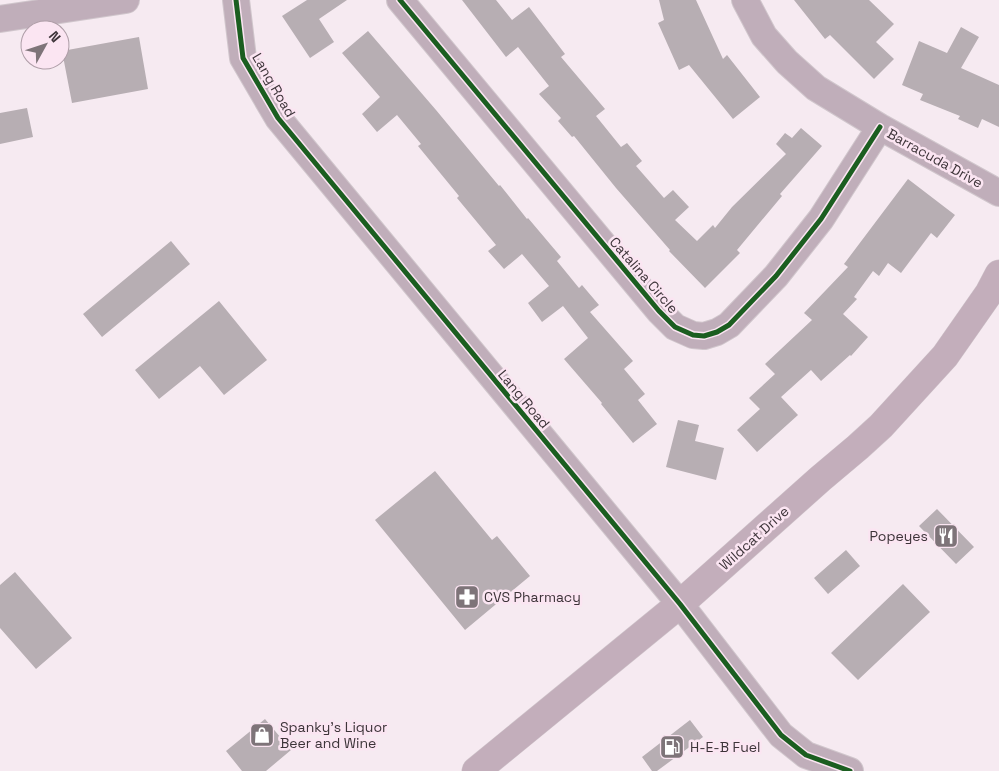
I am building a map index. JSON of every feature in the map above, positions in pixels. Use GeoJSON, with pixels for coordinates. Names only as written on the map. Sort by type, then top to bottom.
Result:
{"type":"FeatureCollection","features":[{"type":"Feature","properties":{"kind":"main road","name":"Wildcat Drive"},"geometry":{"type":"LineString","coordinates":[[476,771],[680,604],[881,426],[945,356],[989,293],[999,274]]}},
{"type":"Feature","properties":{"kind":"street"},"geometry":{"type":"LineString","coordinates":[[0,19],[126,0]]}},
{"type":"Feature","properties":{"kind":"street","name":"Lang Road"},"geometry":{"type":"LineString","coordinates":[[236,0],[243,58],[278,118],[680,604],[781,736],[806,755],[850,771]]}},
{"type":"Feature","properties":{"kind":"street","name":"Catalina Circle"},"geometry":{"type":"LineString","coordinates":[[400,0],[659,311],[675,327],[693,336],[704,336],[717,332],[729,325],[776,276],[820,219],[880,127]]}},
{"type":"Feature","properties":{"kind":"street","name":"Barracuda Drive"},"geometry":{"type":"LineString","coordinates":[[745,0],[764,36],[787,62],[816,88],[880,127],[999,193]]}},
{"type":"Feature","properties":{"kind":"building"},"geometry":{"type":"Polygon","coordinates":[[[307,0],[347,0],[319,19],[334,42],[310,58],[282,16],[307,0]]]}},
{"type":"Feature","properties":{"kind":"building"},"geometry":{"type":"Polygon","coordinates":[[[462,0],[496,0],[512,20],[529,7],[565,54],[561,57],[605,109],[596,116],[621,147],[627,143],[642,161],[636,166],[664,198],[673,190],[689,207],[675,220],[697,241],[713,225],[715,228],[732,207],[786,154],[776,144],[785,133],[792,138],[801,128],[822,146],[780,194],[782,196],[737,250],[740,253],[705,288],[669,251],[574,136],[572,137],[558,121],[561,118],[539,94],[549,86],[518,47],[506,57],[462,0]]]}},
{"type":"Feature","properties":{"kind":"building"},"geometry":{"type":"Polygon","coordinates":[[[659,0],[696,0],[723,59],[727,55],[760,97],[733,119],[689,65],[679,70],[658,23],[664,20],[659,0]]]}},
{"type":"Feature","properties":{"kind":"building"},"geometry":{"type":"Polygon","coordinates":[[[794,0],[869,0],[894,24],[876,42],[894,59],[874,79],[830,35],[825,39],[794,0]]]}},
{"type":"Feature","properties":{"kind":"building"},"geometry":{"type":"Polygon","coordinates":[[[961,27],[979,37],[961,68],[999,85],[999,127],[982,119],[978,128],[958,119],[960,116],[920,100],[923,94],[902,85],[919,41],[947,53],[961,27]]]}},
{"type":"Feature","properties":{"kind":"building"},"geometry":{"type":"Polygon","coordinates":[[[368,31],[561,257],[557,261],[579,288],[582,285],[599,305],[590,312],[633,361],[624,369],[645,394],[638,400],[657,424],[633,443],[564,359],[588,338],[563,306],[542,322],[528,303],[549,286],[522,254],[504,269],[488,251],[496,245],[457,198],[459,196],[418,146],[421,144],[397,115],[377,132],[362,114],[380,97],[342,53],[368,31]]]}},
{"type":"Feature","properties":{"kind":"building"},"geometry":{"type":"Polygon","coordinates":[[[139,37],[148,89],[72,103],[66,70],[70,70],[70,50],[139,37]]]}},
{"type":"Feature","properties":{"kind":"building"},"geometry":{"type":"Polygon","coordinates":[[[27,108],[33,137],[0,144],[0,113],[27,108]]]}},
{"type":"Feature","properties":{"kind":"building"},"geometry":{"type":"Polygon","coordinates":[[[908,179],[955,215],[937,238],[931,233],[901,273],[888,263],[879,276],[873,271],[854,297],[857,299],[843,314],[868,337],[851,356],[821,381],[811,370],[781,397],[798,415],[757,452],[737,430],[760,409],[749,398],[775,374],[765,364],[812,320],[804,313],[848,267],[844,264],[908,179]]]}},
{"type":"Feature","properties":{"kind":"building"},"geometry":{"type":"Polygon","coordinates":[[[171,241],[190,264],[102,337],[83,314],[171,241]]]}},
{"type":"Feature","properties":{"kind":"building"},"geometry":{"type":"Polygon","coordinates":[[[219,301],[267,360],[224,395],[200,366],[159,399],[135,370],[219,301]]]}},
{"type":"Feature","properties":{"kind":"building"},"geometry":{"type":"Polygon","coordinates":[[[678,420],[699,425],[695,441],[724,448],[716,480],[666,467],[678,420]]]}},
{"type":"Feature","properties":{"kind":"building","name":"CVS Pharmacy"},"geometry":{"type":"Polygon","coordinates":[[[435,471],[492,540],[497,536],[530,576],[465,630],[375,520],[435,471]]]}},
{"type":"Feature","properties":{"kind":"building","name":"Popeyes"},"geometry":{"type":"Polygon","coordinates":[[[937,509],[974,547],[956,564],[919,526],[937,509]]]}},
{"type":"Feature","properties":{"kind":"building"},"geometry":{"type":"Polygon","coordinates":[[[846,550],[860,566],[828,594],[814,578],[846,550]]]}},
{"type":"Feature","properties":{"kind":"building"},"geometry":{"type":"Polygon","coordinates":[[[15,572],[72,638],[36,669],[0,628],[0,585],[15,572]]]}},
{"type":"Feature","properties":{"kind":"building"},"geometry":{"type":"Polygon","coordinates":[[[903,584],[930,612],[858,680],[831,653],[903,584]]]}},
{"type":"Feature","properties":{"kind":"building","name":"Spanky's Liquor Beer and Wine"},"geometry":{"type":"Polygon","coordinates":[[[265,719],[291,750],[266,771],[242,771],[226,751],[265,719]]]}},
{"type":"Feature","properties":{"kind":"building","name":"H-E-B Fuel"},"geometry":{"type":"Polygon","coordinates":[[[690,720],[703,737],[657,771],[652,771],[642,757],[690,720]]]}},
{"type":"Feature","properties":{"kind":"cycle path"},"geometry":{"type":"LineString","coordinates":[[236,0],[243,58],[278,118],[680,604],[781,735],[806,755],[850,771]]}},
{"type":"Feature","properties":{"kind":"cycle path"},"geometry":{"type":"LineString","coordinates":[[400,0],[659,311],[675,327],[693,335],[704,336],[717,332],[729,325],[776,276],[821,219],[880,127]]}},
{"type":"Feature","properties":{"kind":"place","name":"Popeyes"},"geometry":{"type":"Point","coordinates":[946,536]}},
{"type":"Feature","properties":{"kind":"place","name":"CVS Pharmacy"},"geometry":{"type":"Point","coordinates":[467,597]}},
{"type":"Feature","properties":{"kind":"place","name":"Spanky's Liquor Beer and Wine"},"geometry":{"type":"Point","coordinates":[262,735]}},
{"type":"Feature","properties":{"kind":"place","name":"H-E-B Fuel"},"geometry":{"type":"Point","coordinates":[672,747]}}]}
